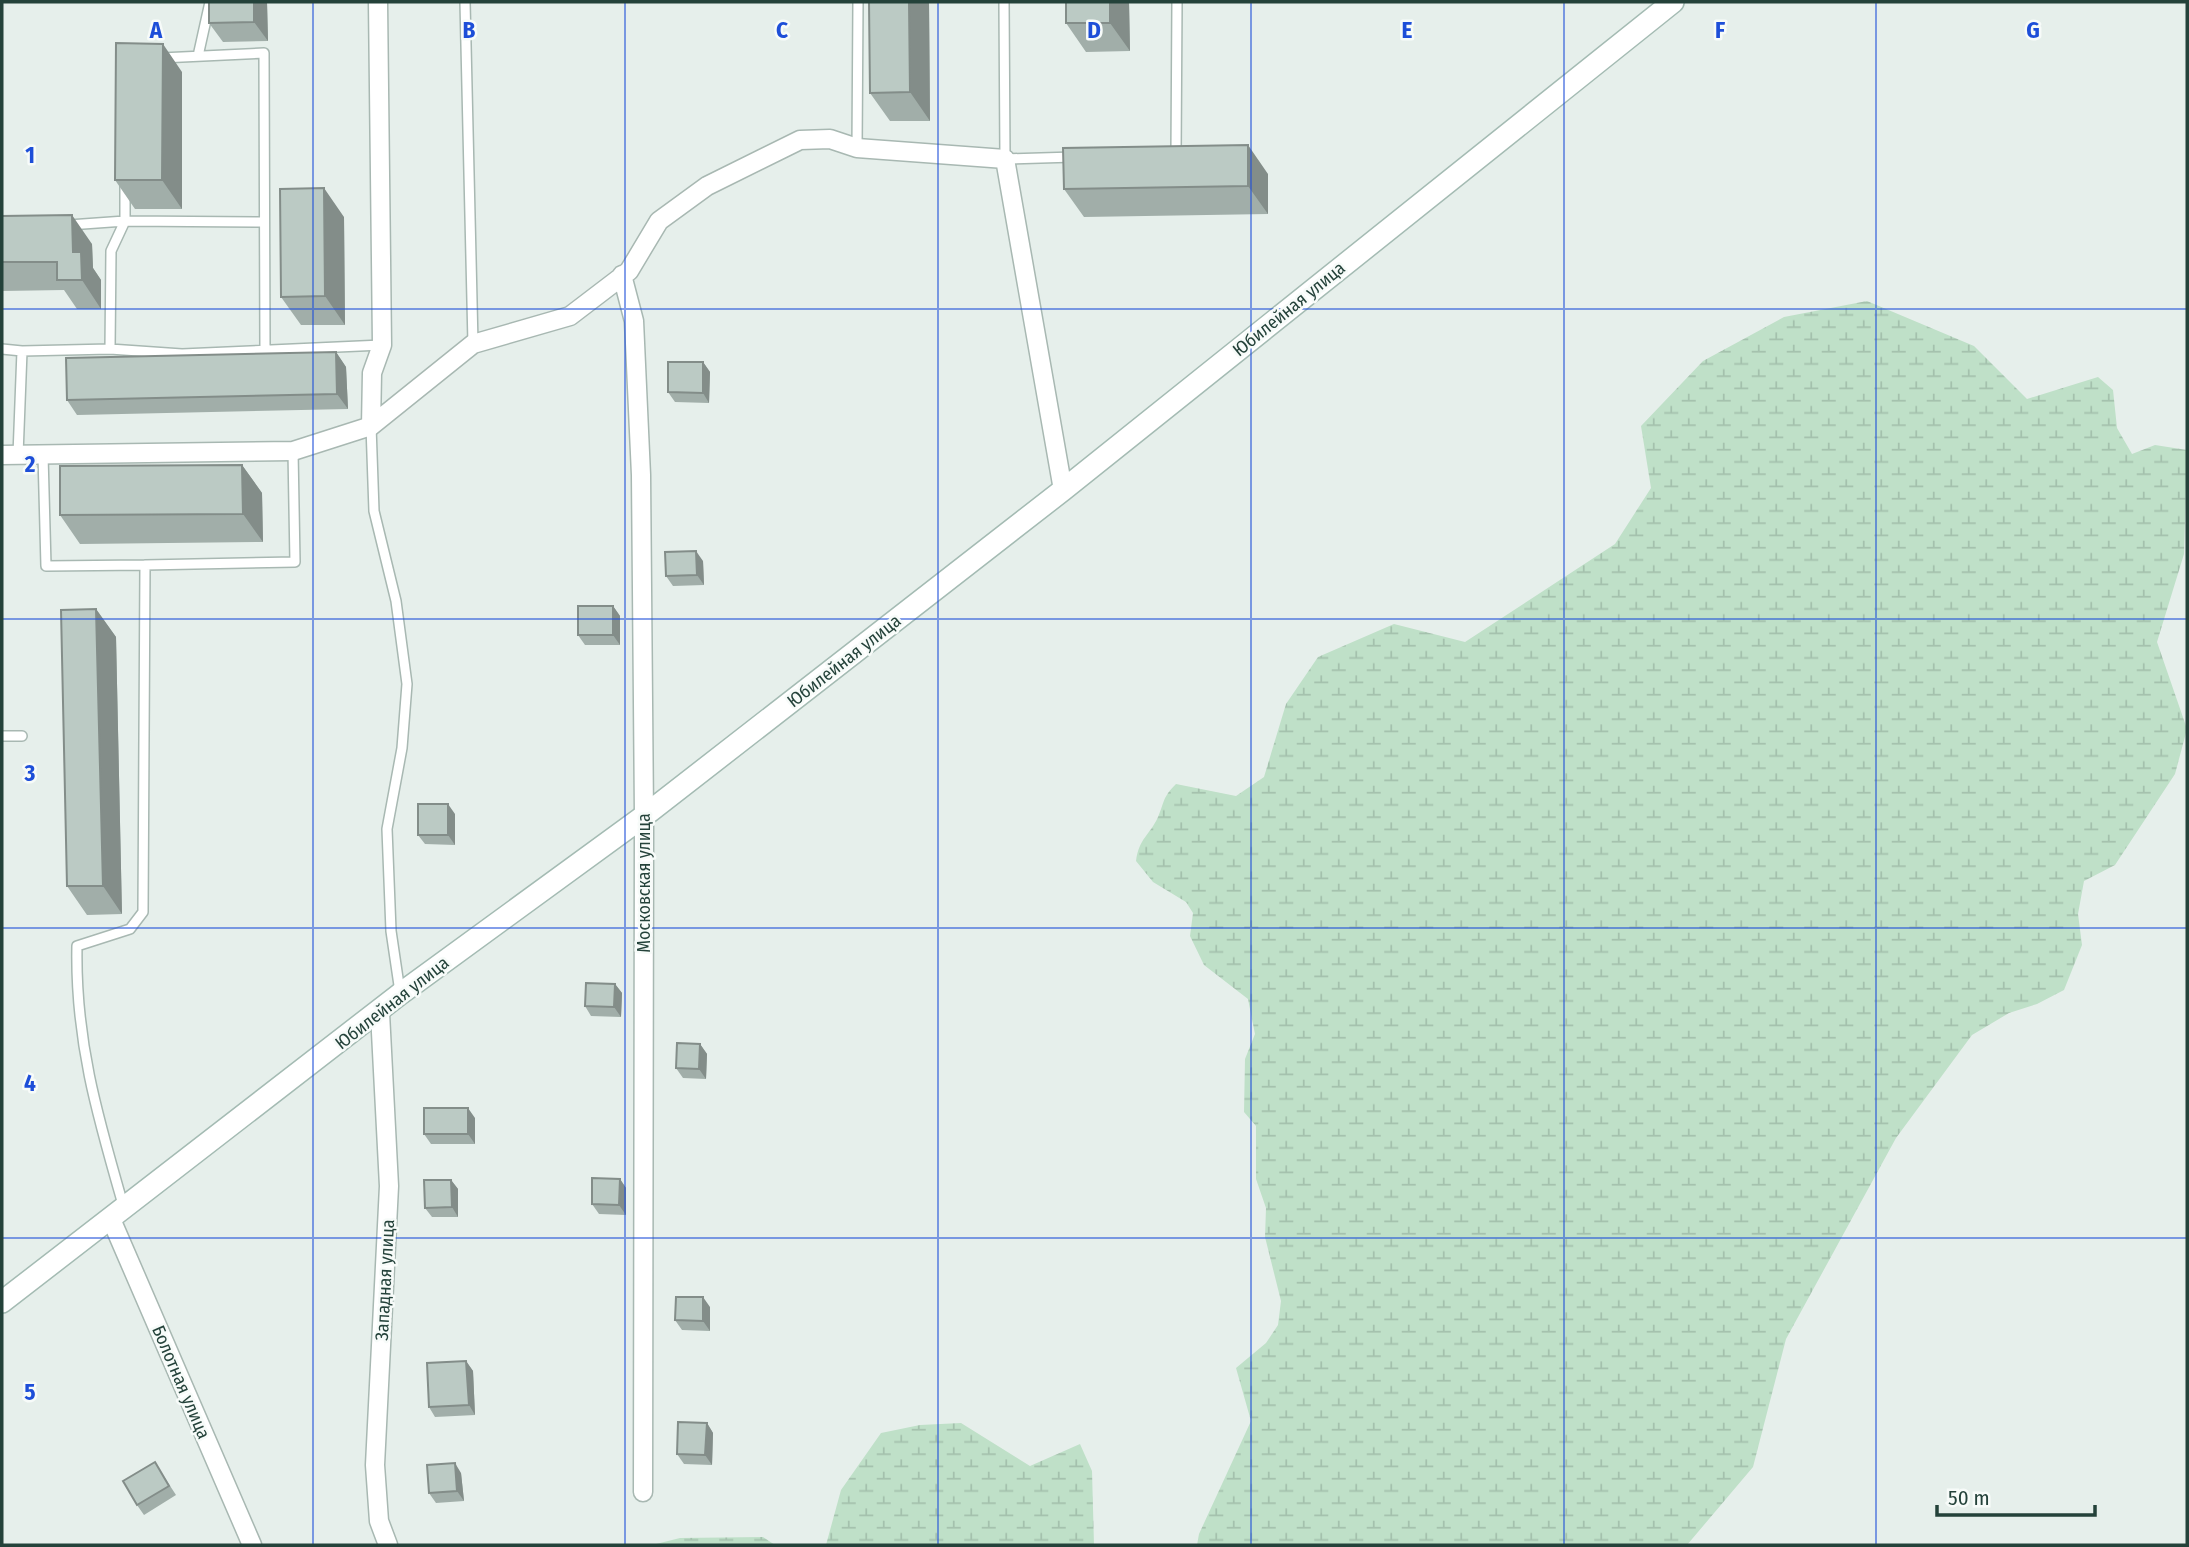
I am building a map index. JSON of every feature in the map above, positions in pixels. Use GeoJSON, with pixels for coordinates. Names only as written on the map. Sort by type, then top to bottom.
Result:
{"type":"FeatureCollection","features":[{"type":"Feature","properties":{"kind":"main road","name":"Юбилейная улица"},"geometry":{"type":"LineString","coordinates":[[2,1302],[380,1013],[400,994],[644,816],[1063,490],[1673,2]]}},
{"type":"Feature","properties":{"kind":"street"},"geometry":{"type":"LineString","coordinates":[[371,426],[372,373],[382,345],[378,2]]}},
{"type":"Feature","properties":{"kind":"street"},"geometry":{"type":"LineString","coordinates":[[10,456],[293,451],[371,426],[473,344],[570,316],[629,271],[659,221],[706,186],[800,140],[830,139],[857,148],[1005,159],[1063,490]]}},
{"type":"Feature","properties":{"kind":"street","name":"Московская улица"},"geometry":{"type":"LineString","coordinates":[[622,275],[634,321],[640,461],[644,816],[643,1492]]}},
{"type":"Feature","properties":{"kind":"street","name":"Западная улица"},"geometry":{"type":"LineString","coordinates":[[380,1013],[389,1186],[375,1465],[379,1521],[388,1545]]}},
{"type":"Feature","properties":{"kind":"street","name":"Болотная улица"},"geometry":{"type":"LineString","coordinates":[[117,1213],[252,1545]]}},
{"type":"Feature","properties":{"kind":"lane"},"geometry":{"type":"LineString","coordinates":[[198,56],[210,2]]}},
{"type":"Feature","properties":{"kind":"lane"},"geometry":{"type":"LineString","coordinates":[[465,2],[473,344]]}},
{"type":"Feature","properties":{"kind":"lane"},"geometry":{"type":"LineString","coordinates":[[857,148],[858,2]]}},
{"type":"Feature","properties":{"kind":"lane"},"geometry":{"type":"LineString","coordinates":[[1004,2],[1005,159],[1084,156]]}},
{"type":"Feature","properties":{"kind":"lane"},"geometry":{"type":"LineString","coordinates":[[1163,154],[1176,154],[1177,2]]}},
{"type":"Feature","properties":{"kind":"lane"},"geometry":{"type":"LineString","coordinates":[[149,59],[264,54],[265,351]]}},
{"type":"Feature","properties":{"kind":"lane"},"geometry":{"type":"LineString","coordinates":[[110,349],[111,251],[125,221],[125,167]]}},
{"type":"Feature","properties":{"kind":"lane"},"geometry":{"type":"LineString","coordinates":[[57,226],[125,221],[263,222]]}},
{"type":"Feature","properties":{"kind":"lane"},"geometry":{"type":"LineString","coordinates":[[2,349],[58,353],[110,349],[182,354],[382,345]]}},
{"type":"Feature","properties":{"kind":"lane"},"geometry":{"type":"LineString","coordinates":[[10,456],[22,352]]}},
{"type":"Feature","properties":{"kind":"lane"},"geometry":{"type":"LineString","coordinates":[[371,426],[374,511],[396,601],[407,684],[402,748],[387,829],[391,931],[400,994]]}},
{"type":"Feature","properties":{"kind":"lane"},"geometry":{"type":"LineString","coordinates":[[43,455],[46,566],[145,565],[295,562],[293,451]]}},
{"type":"Feature","properties":{"kind":"lane"},"geometry":{"type":"LineString","coordinates":[[117,1213],[86,1072],[76,996],[78,946],[130,929],[143,912],[145,565]]}},
{"type":"Feature","properties":{"kind":"lane"},"geometry":{"type":"LineString","coordinates":[[2,736],[22,736]]}},
{"type":"Feature","properties":{"kind":"green space"},"geometry":{"type":"Polygon","coordinates":[[[1867,301],[1974,346],[2027,399],[2098,377],[2113,390],[2117,428],[2132,454],[2155,445],[2187,450],[2184,554],[2157,642],[2187,729],[2175,774],[2115,865],[2084,881],[2078,914],[2082,945],[2064,990],[2037,1004],[2009,1013],[1972,1035],[1896,1138],[1786,1339],[1753,1467],[1687,1545],[1197,1545],[1199,1534],[1251,1421],[1236,1368],[1266,1343],[1278,1325],[1281,1301],[1265,1237],[1266,1208],[1256,1179],[1256,1126],[1244,1112],[1245,1059],[1255,1034],[1248,999],[1204,965],[1190,936],[1193,913],[1186,902],[1153,882],[1136,861],[1142,842],[1155,823],[1166,796],[1176,784],[1236,796],[1264,777],[1286,704],[1318,657],[1394,624],[1465,642],[1615,544],[1651,488],[1641,426],[1703,361],[1784,317],[1867,301]]]}},
{"type":"Feature","properties":{"kind":"green space"},"geometry":{"type":"Polygon","coordinates":[[[961,1423],[1030,1466],[1080,1444],[1092,1471],[1094,1545],[826,1545],[841,1490],[881,1433],[920,1425],[961,1423]]]}},
{"type":"Feature","properties":{"kind":"green space"},"geometry":{"type":"Polygon","coordinates":[[[763,1537],[775,1545],[652,1545],[680,1538],[763,1537]]]}},
{"type":"Feature","properties":{"kind":"building"},"geometry":{"type":"Polygon","coordinates":[[[209,2],[254,2],[254,22],[209,23],[209,2]]]}},
{"type":"Feature","properties":{"kind":"building"},"geometry":{"type":"Polygon","coordinates":[[[869,2],[909,2],[910,92],[870,93],[869,2]]]}},
{"type":"Feature","properties":{"kind":"building"},"geometry":{"type":"Polygon","coordinates":[[[1066,2],[1110,2],[1110,23],[1066,23],[1066,2]]]}},
{"type":"Feature","properties":{"kind":"building"},"geometry":{"type":"Polygon","coordinates":[[[116,43],[163,44],[162,180],[115,180],[116,43]]]}},
{"type":"Feature","properties":{"kind":"building"},"geometry":{"type":"Polygon","coordinates":[[[1248,145],[1248,186],[1064,189],[1063,148],[1248,145]]]}},
{"type":"Feature","properties":{"kind":"building"},"geometry":{"type":"Polygon","coordinates":[[[324,188],[325,296],[281,297],[280,189],[324,188]]]}},
{"type":"Feature","properties":{"kind":"building"},"geometry":{"type":"Polygon","coordinates":[[[72,215],[73,252],[81,252],[82,280],[57,280],[57,262],[2,262],[2,216],[72,215]]]}},
{"type":"Feature","properties":{"kind":"building"},"geometry":{"type":"Polygon","coordinates":[[[336,352],[337,394],[67,400],[66,358],[336,352]]]}},
{"type":"Feature","properties":{"kind":"building"},"geometry":{"type":"Polygon","coordinates":[[[668,362],[703,362],[703,393],[668,392],[668,362]]]}},
{"type":"Feature","properties":{"kind":"building"},"geometry":{"type":"Polygon","coordinates":[[[242,465],[243,514],[60,515],[60,466],[242,465]]]}},
{"type":"Feature","properties":{"kind":"building"},"geometry":{"type":"Polygon","coordinates":[[[696,551],[697,575],[666,576],[665,552],[696,551]]]}},
{"type":"Feature","properties":{"kind":"building"},"geometry":{"type":"Polygon","coordinates":[[[578,606],[613,606],[613,635],[578,635],[578,606]]]}},
{"type":"Feature","properties":{"kind":"building"},"geometry":{"type":"Polygon","coordinates":[[[96,609],[103,886],[67,886],[61,610],[96,609]]]}},
{"type":"Feature","properties":{"kind":"building"},"geometry":{"type":"Polygon","coordinates":[[[418,804],[448,804],[448,835],[418,835],[418,804]]]}},
{"type":"Feature","properties":{"kind":"building"},"geometry":{"type":"Polygon","coordinates":[[[586,983],[615,984],[614,1007],[585,1006],[586,983]]]}},
{"type":"Feature","properties":{"kind":"building"},"geometry":{"type":"Polygon","coordinates":[[[677,1043],[700,1044],[699,1069],[676,1068],[677,1043]]]}},
{"type":"Feature","properties":{"kind":"building"},"geometry":{"type":"Polygon","coordinates":[[[424,1108],[468,1108],[468,1134],[424,1134],[424,1108]]]}},
{"type":"Feature","properties":{"kind":"building"},"geometry":{"type":"Polygon","coordinates":[[[592,1178],[620,1179],[619,1205],[592,1204],[592,1178]]]}},
{"type":"Feature","properties":{"kind":"building"},"geometry":{"type":"Polygon","coordinates":[[[424,1180],[451,1180],[452,1207],[425,1208],[424,1180]]]}},
{"type":"Feature","properties":{"kind":"building"},"geometry":{"type":"Polygon","coordinates":[[[676,1297],[703,1297],[703,1321],[675,1320],[676,1297]]]}},
{"type":"Feature","properties":{"kind":"building"},"geometry":{"type":"Polygon","coordinates":[[[466,1361],[469,1405],[429,1407],[427,1363],[466,1361]]]}},
{"type":"Feature","properties":{"kind":"building"},"geometry":{"type":"Polygon","coordinates":[[[678,1422],[707,1423],[705,1455],[677,1454],[678,1422]]]}},
{"type":"Feature","properties":{"kind":"building"},"geometry":{"type":"Polygon","coordinates":[[[155,1462],[169,1486],[137,1505],[123,1481],[155,1462]]]}},
{"type":"Feature","properties":{"kind":"building"},"geometry":{"type":"Polygon","coordinates":[[[455,1463],[457,1491],[429,1493],[427,1465],[455,1463]]]}}]}
